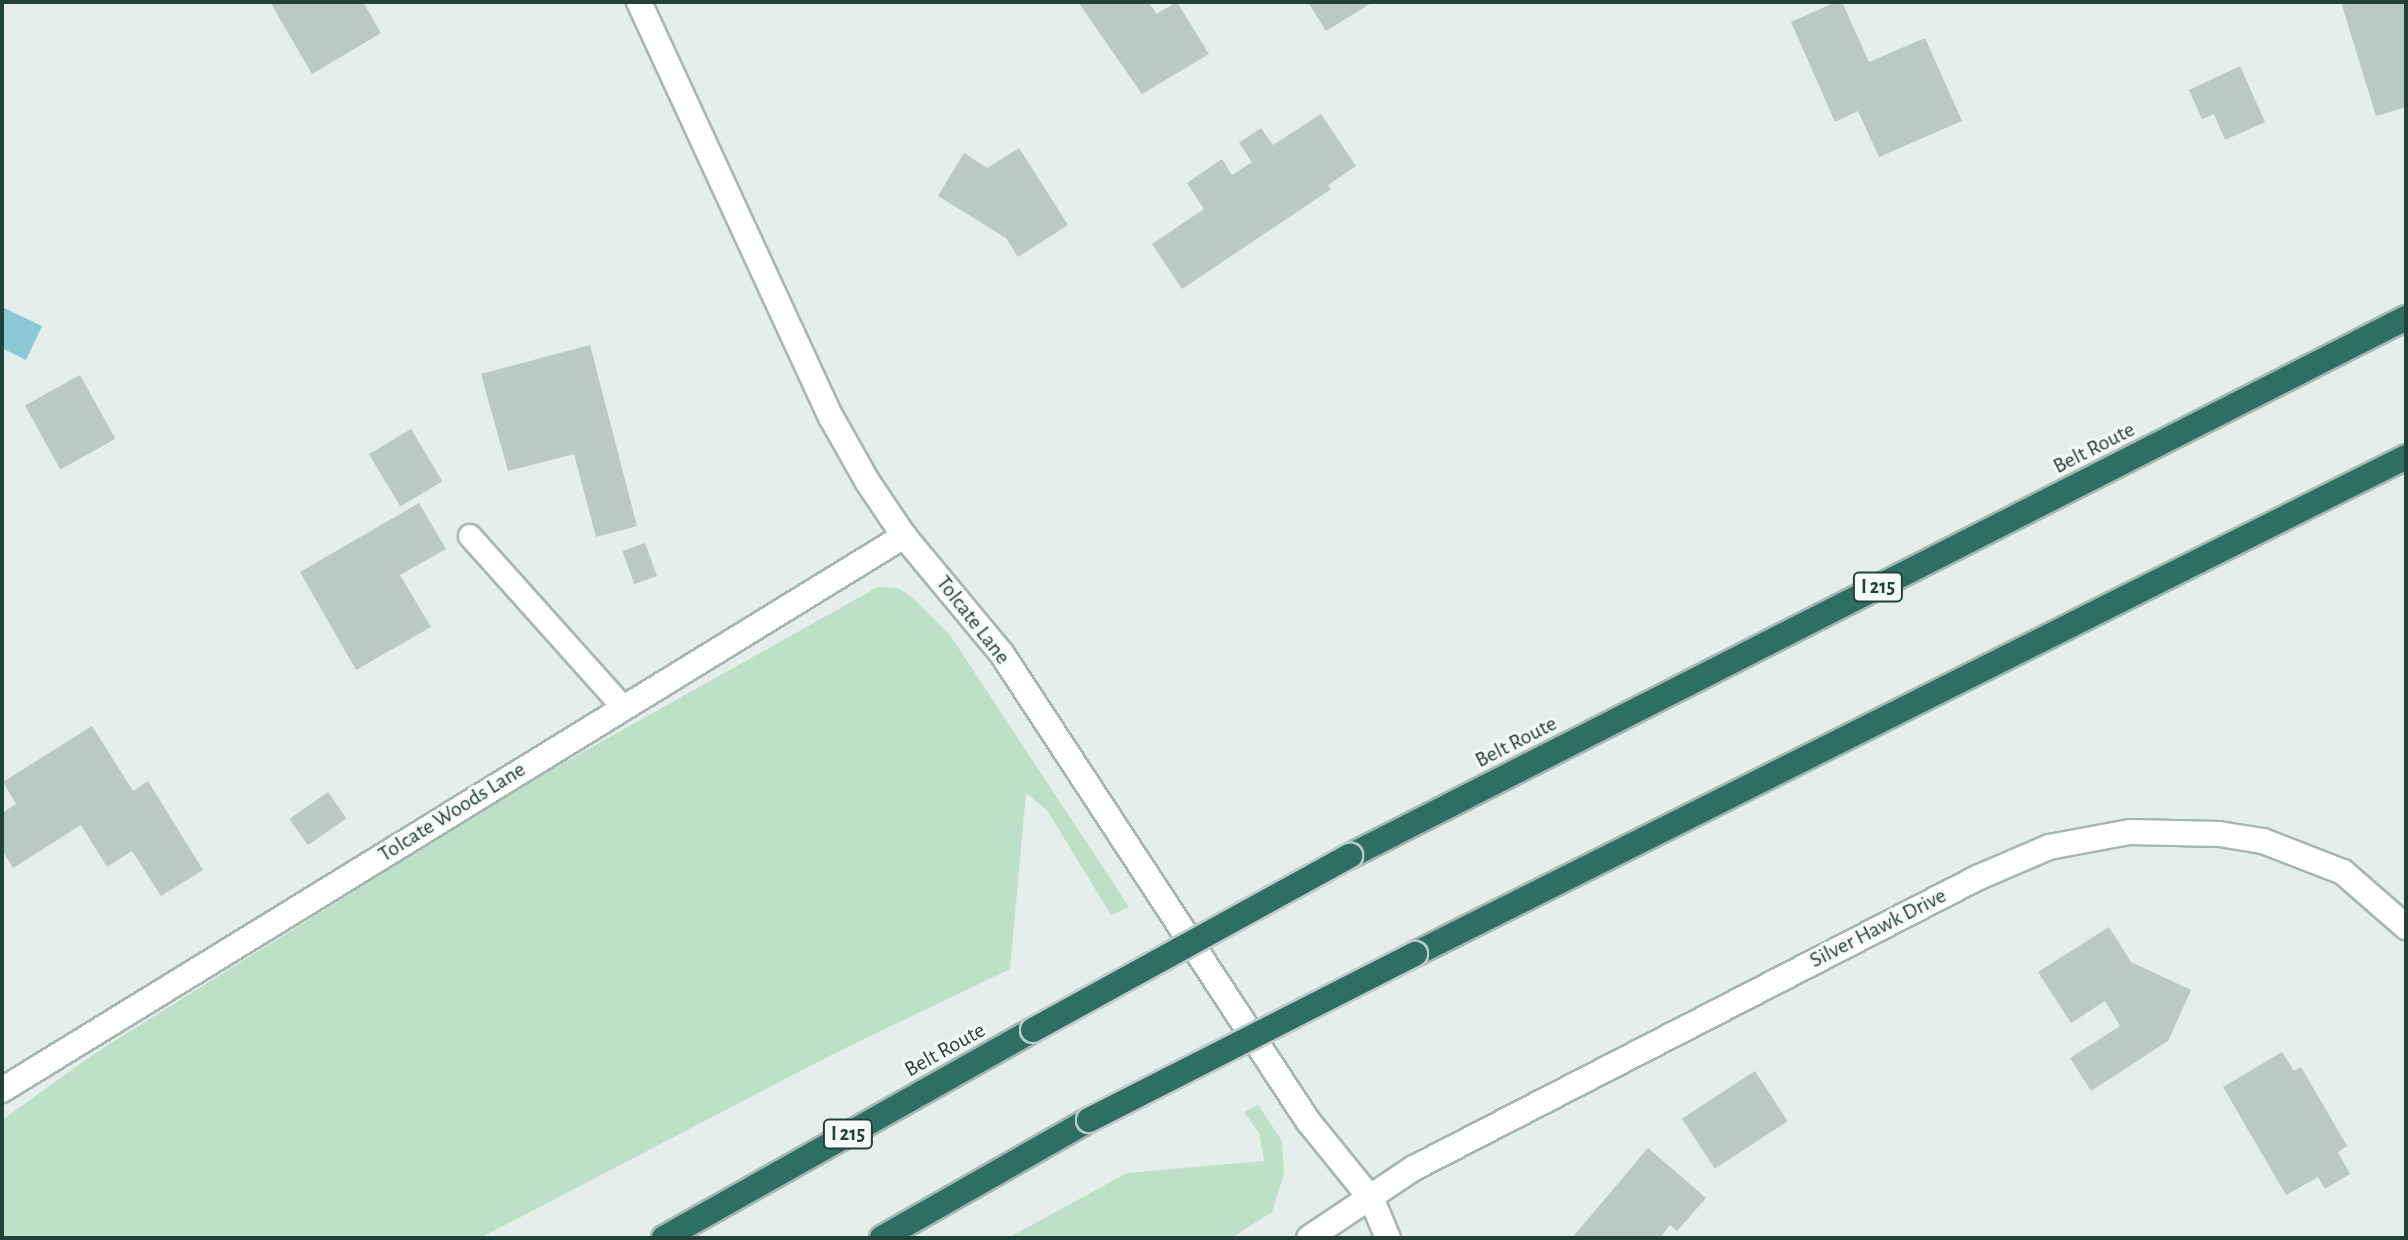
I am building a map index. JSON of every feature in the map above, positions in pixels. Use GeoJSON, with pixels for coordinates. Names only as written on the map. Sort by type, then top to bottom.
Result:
{"type":"FeatureCollection","features":[{"type":"Feature","properties":{"kind":"highway","name":"Belt Route"},"geometry":{"type":"LineString","coordinates":[[664,1238],[1350,856],[2406,318]]}},
{"type":"Feature","properties":{"kind":"highway"},"geometry":{"type":"LineString","coordinates":[[882,1238],[1089,1120],[2406,457]]}},
{"type":"Feature","properties":{"kind":"street","name":"Tolcate Lane"},"geometry":{"type":"LineString","coordinates":[[639,2],[831,417],[904,536],[1002,654],[1308,1121],[1372,1200],[1388,1238]]}},
{"type":"Feature","properties":{"kind":"street","name":"Tolcate Woods Lane"},"geometry":{"type":"LineString","coordinates":[[2,1090],[622,706],[904,536]]}},
{"type":"Feature","properties":{"kind":"street","name":"Silver Hawk Drive"},"geometry":{"type":"LineString","coordinates":[[1372,1200],[1414,1168],[1977,878],[2049,847],[2089,836],[2160,831],[2263,841],[2343,872],[2406,927]]}},
{"type":"Feature","properties":{"kind":"street"},"geometry":{"type":"LineString","coordinates":[[1309,1238],[1372,1200]]}},
{"type":"Feature","properties":{"kind":"lane"},"geometry":{"type":"LineString","coordinates":[[470,536],[622,706]]}},
{"type":"Feature","properties":{"kind":"green space"},"geometry":{"type":"Polygon","coordinates":[[[878,587],[898,588],[913,598],[950,635],[1129,907],[1111,915],[1047,810],[1026,793],[1010,969],[837,1052],[480,1238],[2,1238],[2,1120],[97,1052],[524,785],[878,587]]]}},
{"type":"Feature","properties":{"kind":"green space"},"geometry":{"type":"Polygon","coordinates":[[[1258,1105],[1282,1141],[1284,1174],[1272,1212],[1231,1238],[1008,1238],[1127,1173],[1264,1161],[1259,1133],[1244,1112],[1258,1105]]]}},
{"type":"Feature","properties":{"kind":"water"},"geometry":{"type":"Polygon","coordinates":[[[2,307],[42,326],[26,360],[2,348],[2,307]]]}},
{"type":"Feature","properties":{"kind":"building"},"geometry":{"type":"Polygon","coordinates":[[[270,2],[363,2],[381,33],[312,74],[270,2]]]}},
{"type":"Feature","properties":{"kind":"building"},"geometry":{"type":"Polygon","coordinates":[[[1078,2],[1149,2],[1156,14],[1177,2],[1209,54],[1142,94],[1078,2]]]}},
{"type":"Feature","properties":{"kind":"building"},"geometry":{"type":"Polygon","coordinates":[[[1308,2],[1373,2],[1326,31],[1308,2]]]}},
{"type":"Feature","properties":{"kind":"building"},"geometry":{"type":"Polygon","coordinates":[[[1842,2],[1869,62],[1925,38],[1962,121],[1879,157],[1858,111],[1835,122],[1791,22],[1842,2]]]}},
{"type":"Feature","properties":{"kind":"building"},"geometry":{"type":"Polygon","coordinates":[[[2341,2],[2406,2],[2406,107],[2376,116],[2341,2]]]}},
{"type":"Feature","properties":{"kind":"building"},"geometry":{"type":"Polygon","coordinates":[[[2240,66],[2265,122],[2225,140],[2214,114],[2202,119],[2189,90],[2240,66]]]}},
{"type":"Feature","properties":{"kind":"building"},"geometry":{"type":"Polygon","coordinates":[[[1321,114],[1356,166],[1328,185],[1331,189],[1182,289],[1152,244],[1204,209],[1187,183],[1222,159],[1232,175],[1252,162],[1239,143],[1261,128],[1273,145],[1321,114]]]}},
{"type":"Feature","properties":{"kind":"building"},"geometry":{"type":"Polygon","coordinates":[[[1019,148],[1068,225],[1018,257],[1006,238],[938,196],[964,153],[987,168],[1019,148]]]}},
{"type":"Feature","properties":{"kind":"building"},"geometry":{"type":"Polygon","coordinates":[[[590,345],[637,526],[596,537],[574,454],[508,471],[481,374],[590,345]]]}},
{"type":"Feature","properties":{"kind":"building"},"geometry":{"type":"Polygon","coordinates":[[[80,375],[115,439],[60,469],[25,406],[80,375]]]}},
{"type":"Feature","properties":{"kind":"building"},"geometry":{"type":"Polygon","coordinates":[[[411,429],[442,481],[400,507],[369,454],[411,429]]]}},
{"type":"Feature","properties":{"kind":"building"},"geometry":{"type":"Polygon","coordinates":[[[419,503],[446,549],[400,575],[431,627],[356,670],[300,572],[419,503]]]}},
{"type":"Feature","properties":{"kind":"building"},"geometry":{"type":"Polygon","coordinates":[[[645,543],[657,576],[634,584],[622,551],[645,543]]]}},
{"type":"Feature","properties":{"kind":"building"},"geometry":{"type":"Polygon","coordinates":[[[92,726],[133,791],[148,781],[203,870],[161,896],[132,851],[107,867],[81,825],[13,868],[2,850],[2,813],[16,804],[3,782],[92,726]]]}},
{"type":"Feature","properties":{"kind":"building"},"geometry":{"type":"Polygon","coordinates":[[[328,792],[346,818],[308,845],[289,819],[328,792]]]}},
{"type":"Feature","properties":{"kind":"building"},"geometry":{"type":"Polygon","coordinates":[[[2109,927],[2131,962],[2191,990],[2168,1041],[2091,1091],[2070,1058],[2120,1026],[2105,1001],[2071,1023],[2038,972],[2109,927]]]}},
{"type":"Feature","properties":{"kind":"building"},"geometry":{"type":"Polygon","coordinates":[[[2282,1052],[2294,1071],[2301,1067],[2347,1146],[2338,1152],[2350,1174],[2325,1189],[2318,1177],[2286,1195],[2223,1087],[2282,1052]]]}},
{"type":"Feature","properties":{"kind":"building"},"geometry":{"type":"Polygon","coordinates":[[[1755,1071],[1788,1121],[1715,1169],[1682,1118],[1755,1071]]]}},
{"type":"Feature","properties":{"kind":"building"},"geometry":{"type":"Polygon","coordinates":[[[1648,1148],[1706,1198],[1677,1231],[1670,1225],[1660,1238],[1572,1238],[1648,1148]]]}}]}
